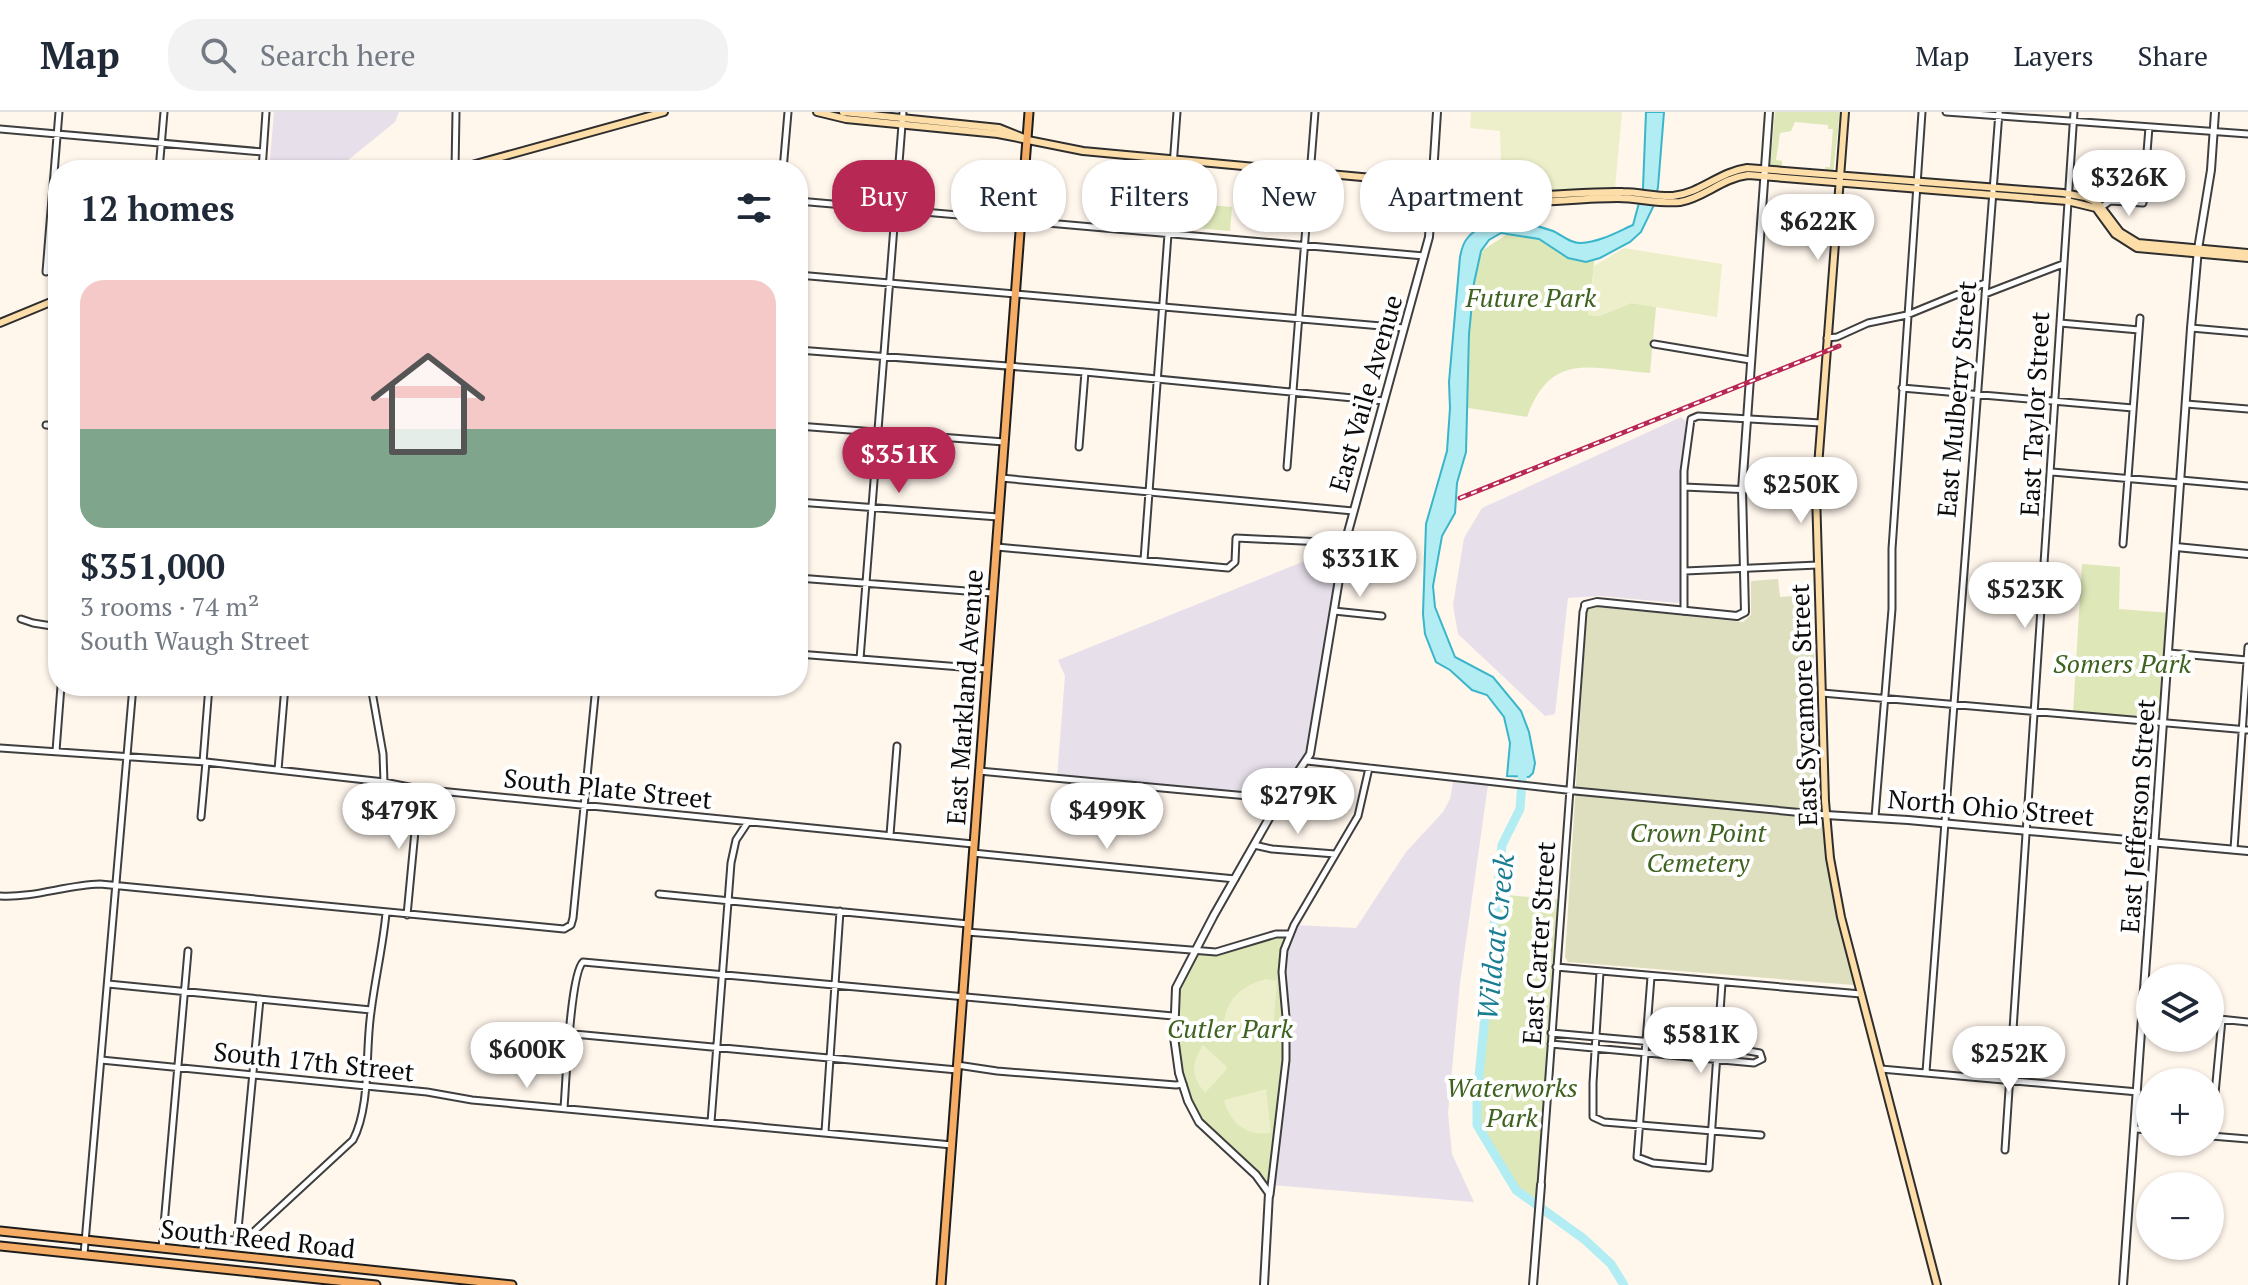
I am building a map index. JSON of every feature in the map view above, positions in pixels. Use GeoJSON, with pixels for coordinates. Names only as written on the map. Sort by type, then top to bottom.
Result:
{"type":"FeatureCollection","features":[{"type":"Feature","properties":{"kind":"main road"},"geometry":{"type":"LineString","coordinates":[[487,160],[633,116],[664,112]]}},
{"type":"Feature","properties":{"kind":"main road"},"geometry":{"type":"LineString","coordinates":[[817,112],[846,119],[902,119]]}},
{"type":"Feature","properties":{"kind":"main road"},"geometry":{"type":"LineString","coordinates":[[843,112],[999,128],[1027,139],[1083,151],[1233,164]]}},
{"type":"Feature","properties":{"kind":"main road","name":"East Markland Avenue"},"geometry":{"type":"LineString","coordinates":[[1025,160],[1029,112]]}},
{"type":"Feature","properties":{"kind":"main road","name":"East Sycamore Street"},"geometry":{"type":"LineString","coordinates":[[1845,112],[1816,493],[1826,815],[1837,897],[1937,1285]]}},
{"type":"Feature","properties":{"kind":"main road"},"geometry":{"type":"LineString","coordinates":[[1552,196],[1624,195],[1669,199],[1694,192],[1735,170],[2085,197],[2100,208],[2115,234],[2128,245],[2145,250],[2248,256]]}},
{"type":"Feature","properties":{"kind":"main road","name":"East Markland Avenue"},"geometry":{"type":"LineString","coordinates":[[941,1285],[1020,232]]}},
{"type":"Feature","properties":{"kind":"main road"},"geometry":{"type":"LineString","coordinates":[[0,323],[48,303]]}},
{"type":"Feature","properties":{"kind":"main road","name":"South Reed Road"},"geometry":{"type":"LineString","coordinates":[[0,1231],[512,1285]]}},
{"type":"Feature","properties":{"kind":"main road","name":"South Reed Road"},"geometry":{"type":"LineString","coordinates":[[0,1246],[306,1281],[376,1285]]}},
{"type":"Feature","properties":{"kind":"street"},"geometry":{"type":"LineString","coordinates":[[56,160],[59,112]]}},
{"type":"Feature","properties":{"kind":"street"},"geometry":{"type":"LineString","coordinates":[[160,160],[164,112]]}},
{"type":"Feature","properties":{"kind":"street"},"geometry":{"type":"LineString","coordinates":[[263,160],[266,112]]}},
{"type":"Feature","properties":{"kind":"street"},"geometry":{"type":"LineString","coordinates":[[454,160],[456,112]]}},
{"type":"Feature","properties":{"kind":"street"},"geometry":{"type":"LineString","coordinates":[[784,160],[788,112]]}},
{"type":"Feature","properties":{"kind":"street"},"geometry":{"type":"LineString","coordinates":[[1144,560],[1177,112]]}},
{"type":"Feature","properties":{"kind":"street"},"geometry":{"type":"LineString","coordinates":[[1311,160],[1315,112]]}},
{"type":"Feature","properties":{"kind":"street","name":"East Vaile Avenue"},"geometry":{"type":"LineString","coordinates":[[1434,160],[1437,112]]}},
{"type":"Feature","properties":{"kind":"street"},"geometry":{"type":"LineString","coordinates":[[1585,605],[1597,602],[1743,615],[1742,490],[1769,112]]}},
{"type":"Feature","properties":{"kind":"street"},"geometry":{"type":"LineString","coordinates":[[1875,817],[1892,609],[1892,549],[1922,112]]}},
{"type":"Feature","properties":{"kind":"street"},"geometry":{"type":"LineString","coordinates":[[1946,112],[2248,134]]}},
{"type":"Feature","properties":{"kind":"street","name":"East Taylor Street"},"geometry":{"type":"LineString","coordinates":[[2005,1150],[2074,112]]}},
{"type":"Feature","properties":{"kind":"street","name":"East Jefferson Street"},"geometry":{"type":"LineString","coordinates":[[2149,964],[2191,328],[2198,252],[2211,170],[2215,112]]}},
{"type":"Feature","properties":{"kind":"street","name":"East Mulberry Street"},"geometry":{"type":"LineString","coordinates":[[1926,1072],[1999,114]]}},
{"type":"Feature","properties":{"kind":"street"},"geometry":{"type":"LineString","coordinates":[[899,160],[902,119]]}},
{"type":"Feature","properties":{"kind":"street"},"geometry":{"type":"LineString","coordinates":[[2100,208],[2110,201],[2143,203],[2149,127]]}},
{"type":"Feature","properties":{"kind":"street"},"geometry":{"type":"LineString","coordinates":[[0,129],[263,152]]}},
{"type":"Feature","properties":{"kind":"street"},"geometry":{"type":"LineString","coordinates":[[808,202],[832,204]]}},
{"type":"Feature","properties":{"kind":"street"},"geometry":{"type":"LineString","coordinates":[[1066,224],[1425,256]]}},
{"type":"Feature","properties":{"kind":"street"},"geometry":{"type":"LineString","coordinates":[[860,659],[893,232]]}},
{"type":"Feature","properties":{"kind":"street"},"geometry":{"type":"LineString","coordinates":[[1287,467],[1305,232]]}},
{"type":"Feature","properties":{"kind":"street","name":"East Vaile Avenue"},"geometry":{"type":"LineString","coordinates":[[1270,1200],[1262,1181],[1199,1122],[1183,1084],[1175,1052],[1173,1016],[1177,983],[1280,799],[1307,761],[1345,543],[1429,232]]}},
{"type":"Feature","properties":{"kind":"street"},"geometry":{"type":"LineString","coordinates":[[46,272],[48,258]]}},
{"type":"Feature","properties":{"kind":"street"},"geometry":{"type":"LineString","coordinates":[[1984,294],[2063,264]]}},
{"type":"Feature","properties":{"kind":"street"},"geometry":{"type":"LineString","coordinates":[[808,276],[1404,328]]}},
{"type":"Feature","properties":{"kind":"street"},"geometry":{"type":"LineString","coordinates":[[1827,338],[1837,337],[1868,323],[1907,315],[1985,283]]}},
{"type":"Feature","properties":{"kind":"street"},"geometry":{"type":"LineString","coordinates":[[2123,544],[2140,318]]}},
{"type":"Feature","properties":{"kind":"street"},"geometry":{"type":"LineString","coordinates":[[2060,323],[2139,330]]}},
{"type":"Feature","properties":{"kind":"street"},"geometry":{"type":"LineString","coordinates":[[2191,328],[2248,333]]}},
{"type":"Feature","properties":{"kind":"street"},"geometry":{"type":"LineString","coordinates":[[1654,344],[1750,360]]}},
{"type":"Feature","properties":{"kind":"street"},"geometry":{"type":"LineString","coordinates":[[808,351],[1085,372],[1384,401]]}},
{"type":"Feature","properties":{"kind":"street"},"geometry":{"type":"LineString","coordinates":[[1079,447],[1085,372]]}},
{"type":"Feature","properties":{"kind":"street"},"geometry":{"type":"LineString","coordinates":[[1902,388],[2133,408]]}},
{"type":"Feature","properties":{"kind":"street"},"geometry":{"type":"LineString","coordinates":[[2186,404],[2248,409]]}},
{"type":"Feature","properties":{"kind":"street"},"geometry":{"type":"LineString","coordinates":[[1684,611],[1684,487],[1688,425],[1692,417],[1821,423]]}},
{"type":"Feature","properties":{"kind":"street"},"geometry":{"type":"LineString","coordinates":[[808,427],[1004,442]]}},
{"type":"Feature","properties":{"kind":"street"},"geometry":{"type":"LineString","coordinates":[[2052,472],[2248,486]]}},
{"type":"Feature","properties":{"kind":"street"},"geometry":{"type":"LineString","coordinates":[[1001,478],[1353,511]]}},
{"type":"Feature","properties":{"kind":"street"},"geometry":{"type":"LineString","coordinates":[[1684,487],[1816,493]]}},
{"type":"Feature","properties":{"kind":"street"},"geometry":{"type":"LineString","coordinates":[[808,503],[998,517]]}},
{"type":"Feature","properties":{"kind":"street"},"geometry":{"type":"LineString","coordinates":[[996,547],[1232,567],[1236,538],[1345,543]]}},
{"type":"Feature","properties":{"kind":"street"},"geometry":{"type":"LineString","coordinates":[[2176,547],[2248,554]]}},
{"type":"Feature","properties":{"kind":"street"},"geometry":{"type":"LineString","coordinates":[[1685,571],[1818,565]]}},
{"type":"Feature","properties":{"kind":"street"},"geometry":{"type":"LineString","coordinates":[[808,579],[992,593]]}},
{"type":"Feature","properties":{"kind":"street","name":"East Carter Street"},"geometry":{"type":"LineString","coordinates":[[1533,1285],[1585,605]]}},
{"type":"Feature","properties":{"kind":"street"},"geometry":{"type":"LineString","coordinates":[[1334,611],[1382,616]]}},
{"type":"Feature","properties":{"kind":"street"},"geometry":{"type":"LineString","coordinates":[[21,619],[48,625]]}},
{"type":"Feature","properties":{"kind":"street"},"geometry":{"type":"LineString","coordinates":[[2234,849],[2245,730],[2248,647]]}},
{"type":"Feature","properties":{"kind":"street"},"geometry":{"type":"LineString","coordinates":[[2169,653],[2248,660]]}},
{"type":"Feature","properties":{"kind":"street"},"geometry":{"type":"LineString","coordinates":[[808,655],[986,669]]}},
{"type":"Feature","properties":{"kind":"street"},"geometry":{"type":"LineString","coordinates":[[1822,693],[2245,730]]}},
{"type":"Feature","properties":{"kind":"street"},"geometry":{"type":"LineString","coordinates":[[56,751],[60,696]]}},
{"type":"Feature","properties":{"kind":"street"},"geometry":{"type":"LineString","coordinates":[[84,1254],[132,696]]}},
{"type":"Feature","properties":{"kind":"street"},"geometry":{"type":"LineString","coordinates":[[201,817],[208,696]]}},
{"type":"Feature","properties":{"kind":"street"},"geometry":{"type":"LineString","coordinates":[[278,770],[284,696]]}},
{"type":"Feature","properties":{"kind":"street"},"geometry":{"type":"LineString","coordinates":[[373,696],[384,762],[384,782]]}},
{"type":"Feature","properties":{"kind":"street"},"geometry":{"type":"LineString","coordinates":[[0,896],[31,896],[85,885],[116,886],[560,929],[569,927],[573,918],[595,696]]}},
{"type":"Feature","properties":{"kind":"street"},"geometry":{"type":"LineString","coordinates":[[890,835],[897,746]]}},
{"type":"Feature","properties":{"kind":"street","name":"South Plate Street"},"geometry":{"type":"LineString","coordinates":[[0,748],[205,762],[384,782],[419,789],[890,835],[1235,879]]}},
{"type":"Feature","properties":{"kind":"street"},"geometry":{"type":"LineString","coordinates":[[1307,761],[1826,815]]}},
{"type":"Feature","properties":{"kind":"street"},"geometry":{"type":"LineString","coordinates":[[1264,1285],[1286,1060],[1282,972],[1289,934],[1361,808],[1369,768]]}},
{"type":"Feature","properties":{"kind":"street"},"geometry":{"type":"LineString","coordinates":[[979,771],[1280,799]]}},
{"type":"Feature","properties":{"kind":"street"},"geometry":{"type":"LineString","coordinates":[[407,915],[419,789]]}},
{"type":"Feature","properties":{"kind":"street","name":"North Ohio Street"},"geometry":{"type":"LineString","coordinates":[[1826,815],[2248,851]]}},
{"type":"Feature","properties":{"kind":"street"},"geometry":{"type":"LineString","coordinates":[[711,1122],[733,849],[748,822]]}},
{"type":"Feature","properties":{"kind":"street"},"geometry":{"type":"LineString","coordinates":[[1254,845],[1335,854]]}},
{"type":"Feature","properties":{"kind":"street"},"geometry":{"type":"LineString","coordinates":[[659,894],[1193,951],[1216,952],[1276,934],[1289,934]]}},
{"type":"Feature","properties":{"kind":"street"},"geometry":{"type":"LineString","coordinates":[[825,1132],[840,911]]}},
{"type":"Feature","properties":{"kind":"street"},"geometry":{"type":"LineString","coordinates":[[201,1252],[205,1239],[237,1240],[249,1236],[353,1140],[360,1125],[371,1010],[386,913]]}},
{"type":"Feature","properties":{"kind":"street"},"geometry":{"type":"LineString","coordinates":[[162,1248],[188,951]]}},
{"type":"Feature","properties":{"kind":"street"},"geometry":{"type":"LineString","coordinates":[[564,1108],[573,996],[580,964],[587,961],[1173,1016]]}},
{"type":"Feature","properties":{"kind":"street"},"geometry":{"type":"LineString","coordinates":[[1556,967],[1861,994]]}},
{"type":"Feature","properties":{"kind":"street"},"geometry":{"type":"LineString","coordinates":[[1600,972],[1593,1117],[1604,1122],[1761,1135]]}},
{"type":"Feature","properties":{"kind":"street"},"geometry":{"type":"LineString","coordinates":[[1651,977],[1637,1157],[1653,1163],[1709,1168],[1722,983]]}},
{"type":"Feature","properties":{"kind":"street"},"geometry":{"type":"LineString","coordinates":[[108,984],[371,1010]]}},
{"type":"Feature","properties":{"kind":"street"},"geometry":{"type":"LineString","coordinates":[[237,1240],[260,999]]}},
{"type":"Feature","properties":{"kind":"street"},"geometry":{"type":"LineString","coordinates":[[2224,1019],[2248,1022]]}},
{"type":"Feature","properties":{"kind":"street"},"geometry":{"type":"LineString","coordinates":[[510,1028],[830,1058],[1183,1084]]}},
{"type":"Feature","properties":{"kind":"street"},"geometry":{"type":"LineString","coordinates":[[1551,1033],[1760,1053],[1762,1059],[1754,1063],[1551,1044]]}},
{"type":"Feature","properties":{"kind":"street","name":"South 17th Street"},"geometry":{"type":"LineString","coordinates":[[101,1060],[952,1145]]}},
{"type":"Feature","properties":{"kind":"street"},"geometry":{"type":"LineString","coordinates":[[1881,1069],[2136,1092]]}},
{"type":"Feature","properties":{"kind":"street","name":"East Jefferson Street"},"geometry":{"type":"LineString","coordinates":[[2123,1285],[2136,1117]]}},
{"type":"Feature","properties":{"kind":"street"},"geometry":{"type":"LineString","coordinates":[[2224,1137],[2248,1139]]}},
{"type":"Feature","properties":{"kind":"shaded area"},"geometry":{"type":"Polygon","coordinates":[[[274,112],[399,112],[395,122],[348,160],[270,160],[274,112]]]}},
{"type":"Feature","properties":{"kind":"shaded area"},"geometry":{"type":"Polygon","coordinates":[[[1681,417],[1686,421],[1681,487],[1681,600],[1677,603],[1600,596],[1568,598],[1555,714],[1545,716],[1458,634],[1453,605],[1464,538],[1482,508],[1681,417]]]}},
{"type":"Feature","properties":{"kind":"shaded area"},"geometry":{"type":"Polygon","coordinates":[[[1345,545],[1310,754],[1280,799],[1057,778],[1065,676],[1058,660],[1345,545]]]}},
{"type":"Feature","properties":{"kind":"shaded area"},"geometry":{"type":"Polygon","coordinates":[[[1453,782],[1488,785],[1460,983],[1448,1113],[1452,1154],[1474,1202],[1271,1185],[1282,962],[1294,925],[1356,928],[1406,852],[1443,812],[1450,799],[1453,782]]]}},
{"type":"Feature","properties":{"kind":"green space"},"geometry":{"type":"Polygon","coordinates":[[[1471,112],[1622,112],[1615,188],[1552,190],[1552,160],[1501,160],[1500,131],[1470,128],[1471,112]]]}},
{"type":"Feature","properties":{"kind":"green space"},"geometry":{"type":"Polygon","coordinates":[[[1775,112],[1840,112],[1833,173],[1770,168],[1775,112]],[[1795,122],[1791,131],[1780,133],[1776,160],[1782,161],[1782,167],[1825,170],[1825,167],[1830,167],[1833,129],[1828,129],[1828,125],[1795,122]]]}},
{"type":"Feature","properties":{"kind":"green space"},"geometry":{"type":"Polygon","coordinates":[[[1217,206],[1232,207],[1230,231],[1217,230],[1217,206]]]}},
{"type":"Feature","properties":{"kind":"green space","name":"Future Park"},"geometry":{"type":"Polygon","coordinates":[[[1511,232],[1521,232],[1595,253],[1589,315],[1599,316],[1631,303],[1656,307],[1650,373],[1592,367],[1561,373],[1548,381],[1527,417],[1468,408],[1471,284],[1483,250],[1511,232]]]}},
{"type":"Feature","properties":{"kind":"green space"},"geometry":{"type":"Polygon","coordinates":[[[1624,248],[1722,264],[1717,317],[1631,303],[1599,316],[1588,315],[1594,266],[1624,248]]]}},
{"type":"Feature","properties":{"kind":"green space","name":"Somers Park"},"geometry":{"type":"Polygon","coordinates":[[[2082,564],[2120,567],[2119,609],[2171,613],[2165,721],[2073,713],[2082,564]]]}},
{"type":"Feature","properties":{"kind":"green space","name":"Crown Point Cemetery"},"geometry":{"type":"Polygon","coordinates":[[[1778,579],[1780,597],[1812,595],[1819,819],[1833,898],[1854,985],[1568,962],[1565,957],[1587,610],[1592,606],[1743,622],[1751,615],[1751,581],[1778,579]]]}},
{"type":"Feature","properties":{"kind":"green space","name":"Waterworks Park"},"geometry":{"type":"Polygon","coordinates":[[[1497,894],[1561,900],[1539,1207],[1516,1190],[1477,1125],[1477,1097],[1497,894]]]}},
{"type":"Feature","properties":{"kind":"green space","name":"Cutler Park"},"geometry":{"type":"Polygon","coordinates":[[[1289,934],[1282,962],[1287,1040],[1270,1200],[1267,1188],[1208,1131],[1193,1111],[1175,1052],[1176,988],[1193,951],[1229,948],[1289,934]]]}},
{"type":"Feature","properties":{"kind":"green space"},"geometry":{"type":"Polygon","coordinates":[[[1266,979],[1277,981],[1273,1031],[1224,1022],[1233,999],[1250,985],[1266,979]]]}},
{"type":"Feature","properties":{"kind":"green space"},"geometry":{"type":"Polygon","coordinates":[[[1203,1045],[1227,1069],[1205,1093],[1194,1069],[1203,1045]]]}},
{"type":"Feature","properties":{"kind":"green space"},"geometry":{"type":"Polygon","coordinates":[[[1266,1089],[1271,1133],[1241,1127],[1230,1116],[1224,1100],[1266,1089]]]}},
{"type":"Feature","properties":{"kind":"water"},"geometry":{"type":"Polygon","coordinates":[[[1646,112],[1664,112],[1654,205],[1641,232],[1630,242],[1586,262],[1568,258],[1539,239],[1501,233],[1489,240],[1481,251],[1469,334],[1466,452],[1457,483],[1455,513],[1442,536],[1433,586],[1435,607],[1455,657],[1493,677],[1521,711],[1535,763],[1533,773],[1529,777],[1507,776],[1510,743],[1504,717],[1487,695],[1472,690],[1436,662],[1425,634],[1423,614],[1426,524],[1447,451],[1449,382],[1460,257],[1465,242],[1474,232],[1552,231],[1577,243],[1602,239],[1633,225],[1643,188],[1646,112]]]}},
{"type":"Feature","properties":{"kind":"waterway","name":"Wildcat Creek"},"geometry":{"type":"LineString","coordinates":[[1523,767],[1520,809],[1502,845],[1477,1097],[1477,1125],[1516,1190],[1584,1239],[1611,1264],[1624,1285]]}},
{"type":"Feature","properties":{"kind":"railway"},"geometry":{"type":"LineString","coordinates":[[1460,498],[1839,346]]}}]}
